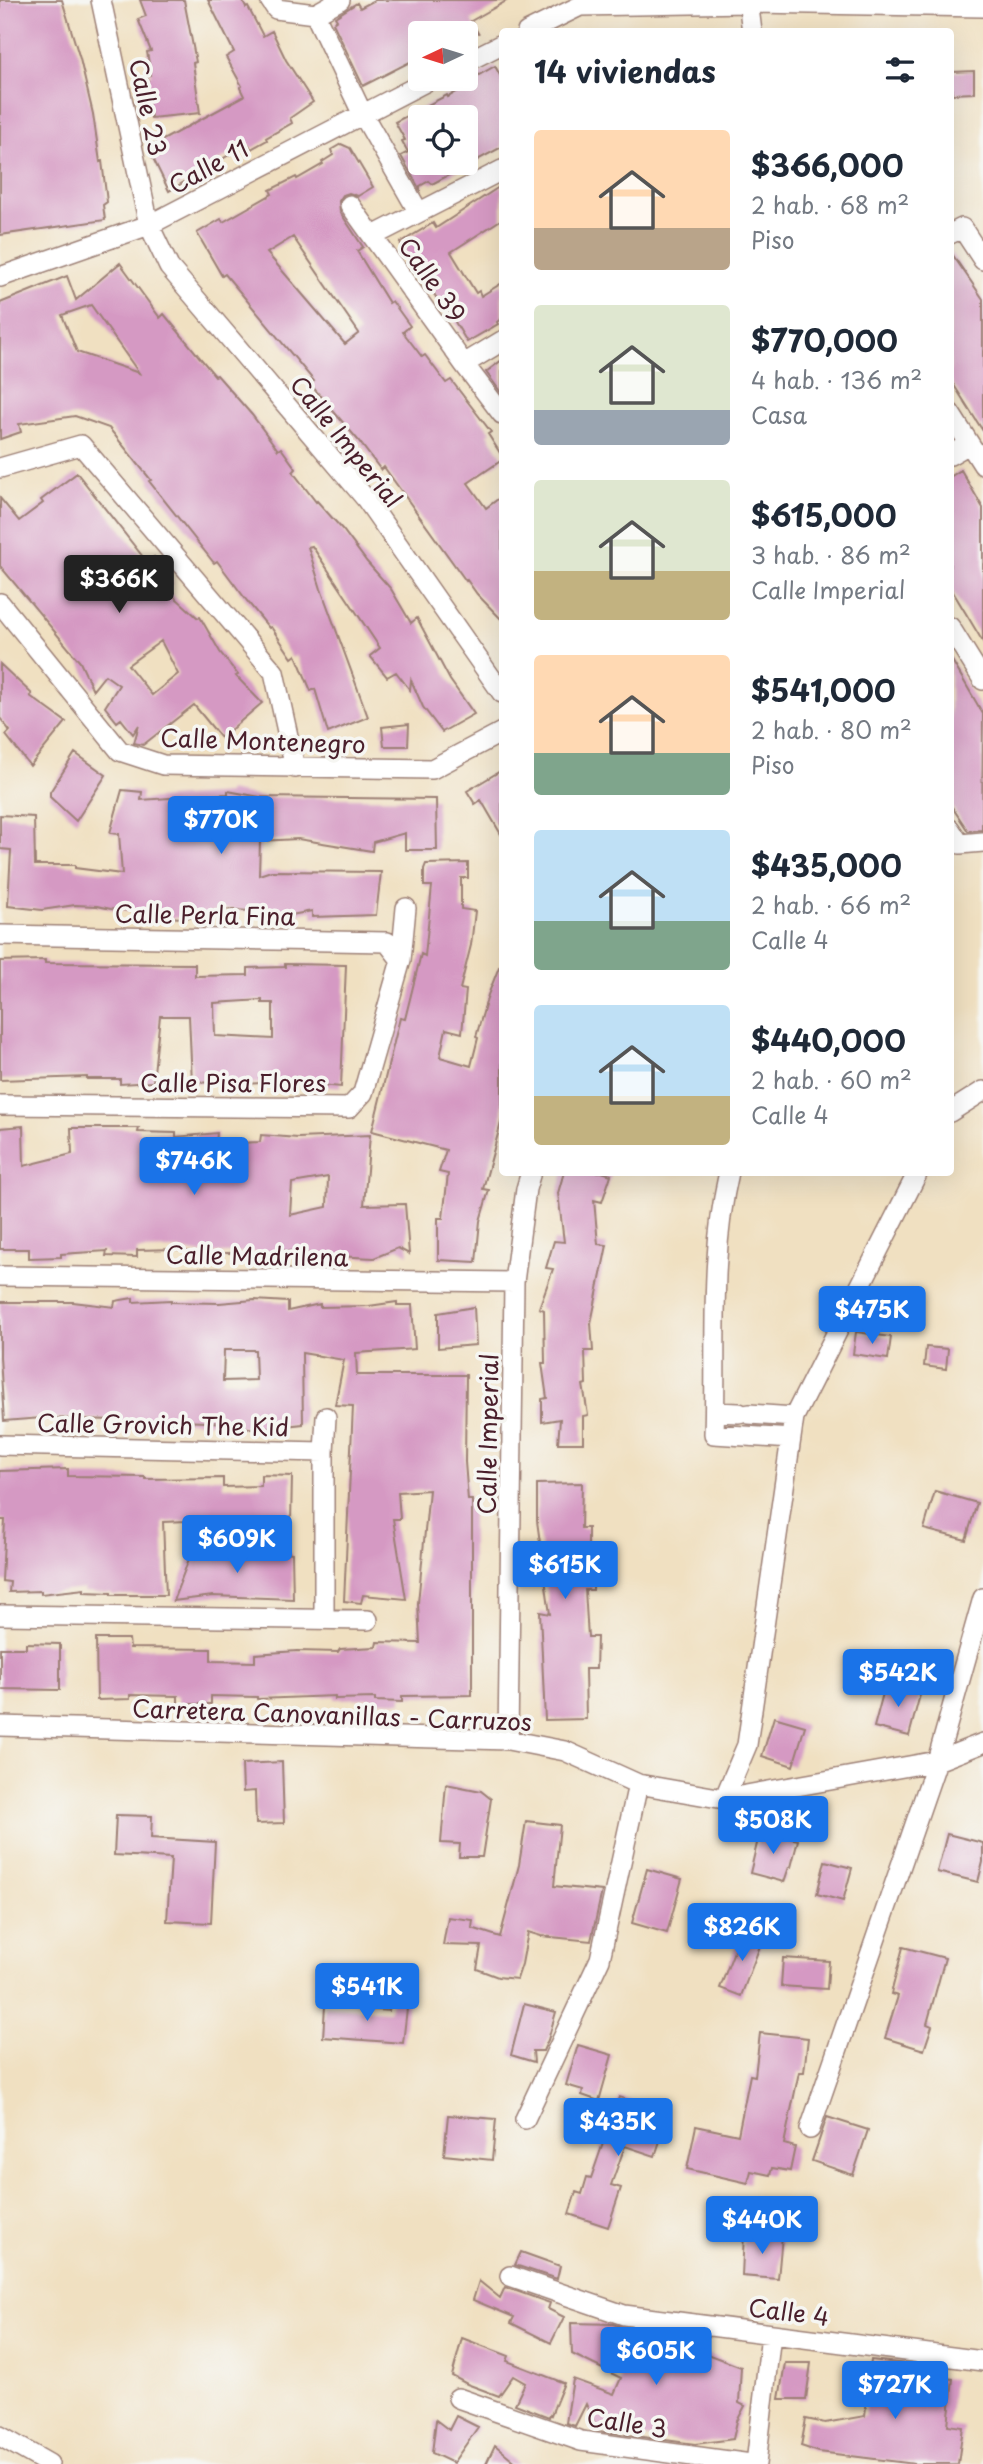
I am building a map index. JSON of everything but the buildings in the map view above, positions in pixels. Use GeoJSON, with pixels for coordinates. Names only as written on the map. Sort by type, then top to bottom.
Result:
{"type":"FeatureCollection","features":[{"type":"Feature","properties":{"kind":"street","name":"Calle 23"},"geometry":{"type":"LineString","coordinates":[[101,0],[149,225]]}},
{"type":"Feature","properties":{"kind":"street"},"geometry":{"type":"LineString","coordinates":[[270,0],[275,9],[315,13],[340,0]]}},
{"type":"Feature","properties":{"kind":"street"},"geometry":{"type":"LineString","coordinates":[[748,2],[751,28]]}},
{"type":"Feature","properties":{"kind":"street"},"geometry":{"type":"LineString","coordinates":[[535,28],[580,6],[748,2],[983,7]]}},
{"type":"Feature","properties":{"kind":"street"},"geometry":{"type":"LineString","coordinates":[[315,13],[362,113],[418,211]]}},
{"type":"Feature","properties":{"kind":"street"},"geometry":{"type":"LineString","coordinates":[[478,56],[499,46]]}},
{"type":"Feature","properties":{"kind":"street","name":"Calle 11"},"geometry":{"type":"LineString","coordinates":[[0,277],[149,225],[408,90]]}},
{"type":"Feature","properties":{"kind":"street"},"geometry":{"type":"LineString","coordinates":[[373,236],[499,171]]}},
{"type":"Feature","properties":{"kind":"street","name":"Calle 39"},"geometry":{"type":"LineString","coordinates":[[350,205],[499,410]]}},
{"type":"Feature","properties":{"kind":"street","name":"Calle Imperial"},"geometry":{"type":"LineString","coordinates":[[149,225],[169,267],[366,499],[499,689]]}},
{"type":"Feature","properties":{"kind":"street"},"geometry":{"type":"LineString","coordinates":[[954,232],[962,228],[983,260]]}},
{"type":"Feature","properties":{"kind":"street"},"geometry":{"type":"LineString","coordinates":[[464,364],[499,343]]}},
{"type":"Feature","properties":{"kind":"street"},"geometry":{"type":"LineString","coordinates":[[954,420],[983,465]]}},
{"type":"Feature","properties":{"kind":"street"},"geometry":{"type":"LineString","coordinates":[[0,468],[81,444],[274,672],[295,768]]}},
{"type":"Feature","properties":{"kind":"street"},"geometry":{"type":"LineString","coordinates":[[954,452],[969,444]]}},
{"type":"Feature","properties":{"kind":"street","name":"Calle Montenegro"},"geometry":{"type":"LineString","coordinates":[[0,603],[120,751],[163,765],[432,769],[499,734]]}},
{"type":"Feature","properties":{"kind":"street"},"geometry":{"type":"LineString","coordinates":[[954,633],[983,680]]}},
{"type":"Feature","properties":{"kind":"street"},"geometry":{"type":"LineString","coordinates":[[955,836],[983,842]]}},
{"type":"Feature","properties":{"kind":"street","name":"Calle Pisa Flores"},"geometry":{"type":"LineString","coordinates":[[0,1105],[349,1108],[363,1093],[401,960],[406,908]]}},
{"type":"Feature","properties":{"kind":"street","name":"Calle Perla Fina"},"geometry":{"type":"LineString","coordinates":[[0,935],[387,942],[401,960]]}},
{"type":"Feature","properties":{"kind":"street"},"geometry":{"type":"LineString","coordinates":[[954,1109],[983,1091]]}},
{"type":"Feature","properties":{"kind":"street","name":"Calle Imperial"},"geometry":{"type":"LineString","coordinates":[[508,1740],[514,1282],[530,1176]]}},
{"type":"Feature","properties":{"kind":"street"},"geometry":{"type":"LineString","coordinates":[[728,1176],[722,1202],[715,1280],[714,1434],[791,1439]]}},
{"type":"Feature","properties":{"kind":"street"},"geometry":{"type":"LineString","coordinates":[[724,1799],[747,1745],[794,1417],[916,1176]]}},
{"type":"Feature","properties":{"kind":"street","name":"Calle Madrilena"},"geometry":{"type":"LineString","coordinates":[[0,1276],[514,1282]]}},
{"type":"Feature","properties":{"kind":"street"},"geometry":{"type":"LineString","coordinates":[[715,1412],[794,1417]]}},
{"type":"Feature","properties":{"kind":"street","name":"Calle Grovich The Kid"},"geometry":{"type":"LineString","coordinates":[[324,1619],[326,1417]]}},
{"type":"Feature","properties":{"kind":"street","name":"Calle Grovich The Kid"},"geometry":{"type":"LineString","coordinates":[[0,1445],[324,1452]]}},
{"type":"Feature","properties":{"kind":"street"},"geometry":{"type":"LineString","coordinates":[[810,2129],[937,1761],[983,1598]]}},
{"type":"Feature","properties":{"kind":"street"},"geometry":{"type":"LineString","coordinates":[[0,1615],[368,1620]]}},
{"type":"Feature","properties":{"kind":"street","name":"Carretera Canovanillas - Carruzos"},"geometry":{"type":"LineString","coordinates":[[0,1726],[508,1740],[565,1751],[638,1784],[724,1799],[937,1761],[983,1743]]}},
{"type":"Feature","properties":{"kind":"street"},"geometry":{"type":"LineString","coordinates":[[525,2119],[600,1959],[638,1784]]}},
{"type":"Feature","properties":{"kind":"street","name":"Calle 4"},"geometry":{"type":"LineString","coordinates":[[510,2276],[624,2315],[983,2361]]}},
{"type":"Feature","properties":{"kind":"street"},"geometry":{"type":"LineString","coordinates":[[754,2464],[771,2334]]}},
{"type":"Feature","properties":{"kind":"street","name":"Calle 3"},"geometry":{"type":"LineString","coordinates":[[458,2399],[582,2441],[754,2464]]}},
{"type":"Feature","properties":{"kind":"street"},"geometry":{"type":"LineString","coordinates":[[0,2436],[48,2464]]}}]}
